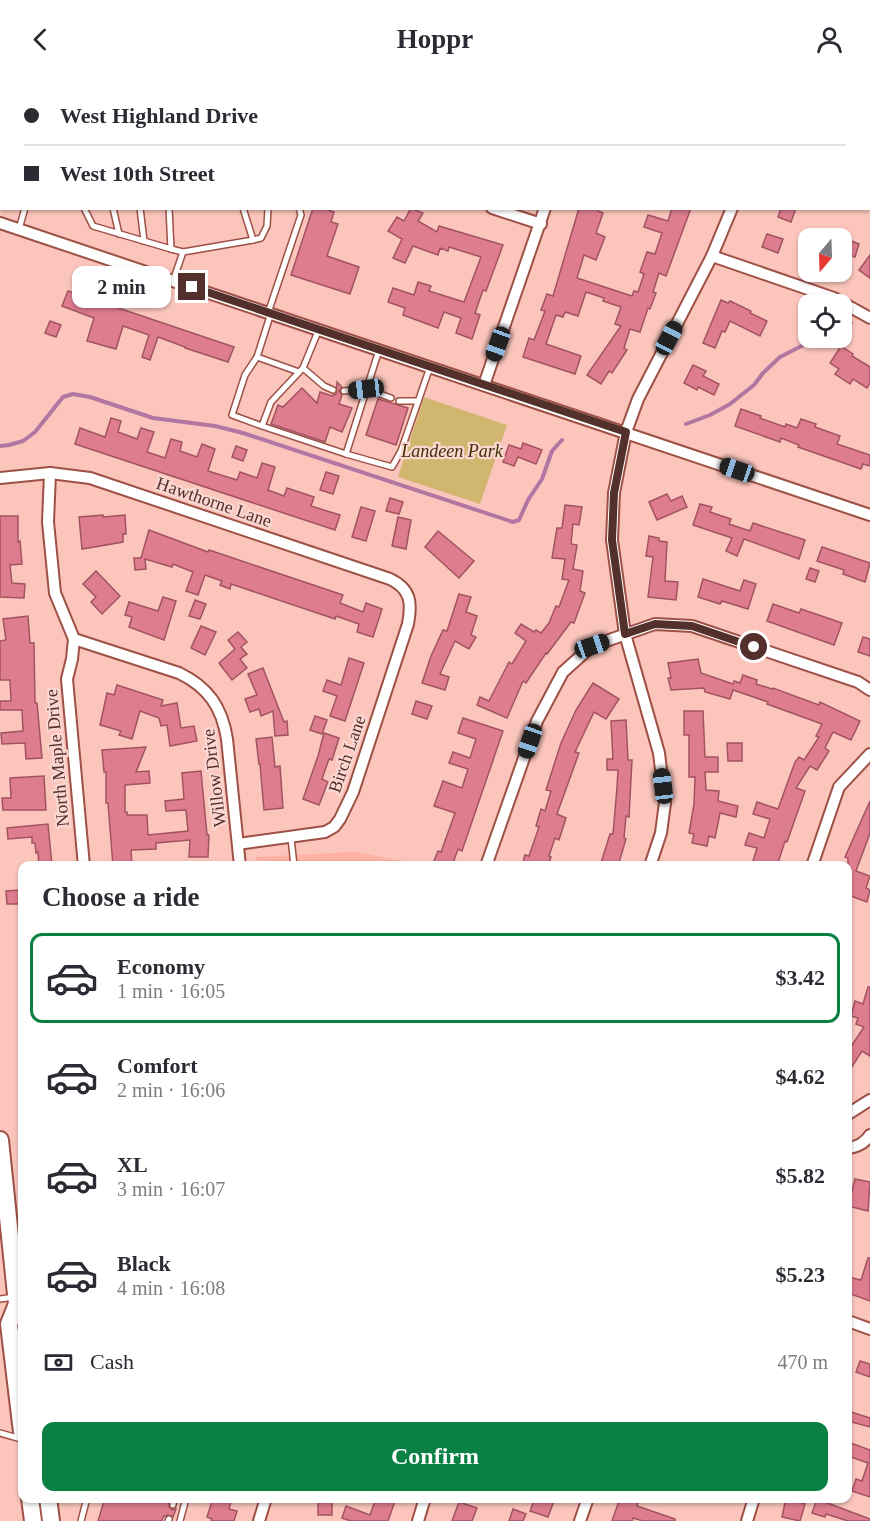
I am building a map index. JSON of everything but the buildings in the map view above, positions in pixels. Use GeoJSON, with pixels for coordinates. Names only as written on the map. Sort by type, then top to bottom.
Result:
{"type":"FeatureCollection","features":[{"type":"Feature","properties":{"kind":"main road"},"geometry":{"type":"LineString","coordinates":[[0,1140],[4,1233],[16,1304],[9,1324],[18,1399]]}},
{"type":"Feature","properties":{"kind":"main road"},"geometry":{"type":"LineString","coordinates":[[31,1503],[33,1521]]}},
{"type":"Feature","properties":{"kind":"main road"},"geometry":{"type":"LineString","coordinates":[[49,1503],[51,1521]]}},
{"type":"Feature","properties":{"kind":"street"},"geometry":{"type":"LineString","coordinates":[[498,210],[541,224]]}},
{"type":"Feature","properties":{"kind":"street"},"geometry":{"type":"LineString","coordinates":[[484,385],[544,210]]}},
{"type":"Feature","properties":{"kind":"street"},"geometry":{"type":"LineString","coordinates":[[652,861],[661,833],[665,802],[659,753],[625,634],[612,540],[614,493],[626,432],[638,399],[712,256],[731,210]]}},
{"type":"Feature","properties":{"kind":"street"},"geometry":{"type":"LineString","coordinates":[[0,223],[870,515]]}},
{"type":"Feature","properties":{"kind":"street"},"geometry":{"type":"LineString","coordinates":[[712,256],[834,298],[870,318]]}},
{"type":"Feature","properties":{"kind":"street"},"geometry":{"type":"LineString","coordinates":[[50,473],[48,522],[55,593],[74,639]]}},
{"type":"Feature","properties":{"kind":"street","name":"Hawthorne Lane"},"geometry":{"type":"LineString","coordinates":[[0,478],[50,473],[90,478],[390,579],[398,582],[408,594]]}},
{"type":"Feature","properties":{"kind":"street","name":"Birch Lane"},"geometry":{"type":"LineString","coordinates":[[238,844],[326,832],[334,827],[346,809],[408,624],[410,602],[408,594]]}},
{"type":"Feature","properties":{"kind":"street"},"geometry":{"type":"LineString","coordinates":[[488,861],[537,721],[563,672],[592,646],[655,624],[692,626],[858,682],[870,690]]}},
{"type":"Feature","properties":{"kind":"street","name":"Willow Drive"},"geometry":{"type":"LineString","coordinates":[[74,639],[179,673],[193,679],[207,692],[224,720],[240,861]]}},
{"type":"Feature","properties":{"kind":"street","name":"North Maple Drive"},"geometry":{"type":"LineString","coordinates":[[74,639],[67,679],[84,861]]}},
{"type":"Feature","properties":{"kind":"street"},"geometry":{"type":"LineString","coordinates":[[814,861],[839,787],[870,754]]}},
{"type":"Feature","properties":{"kind":"street"},"geometry":{"type":"LineString","coordinates":[[852,1111],[870,1100]]}},
{"type":"Feature","properties":{"kind":"street"},"geometry":{"type":"LineString","coordinates":[[852,1148],[868,1139],[870,1135]]}},
{"type":"Feature","properties":{"kind":"street"},"geometry":{"type":"LineString","coordinates":[[852,1323],[870,1329]]}},
{"type":"Feature","properties":{"kind":"street"},"geometry":{"type":"LineString","coordinates":[[259,1521],[265,1503]]}},
{"type":"Feature","properties":{"kind":"street"},"geometry":{"type":"LineString","coordinates":[[418,1521],[423,1503]]}},
{"type":"Feature","properties":{"kind":"street"},"geometry":{"type":"LineString","coordinates":[[580,1521],[586,1503]]}},
{"type":"Feature","properties":{"kind":"street"},"geometry":{"type":"LineString","coordinates":[[747,1521],[752,1503]]}},
{"type":"Feature","properties":{"kind":"lane"},"geometry":{"type":"LineString","coordinates":[[19,229],[24,210]]}},
{"type":"Feature","properties":{"kind":"lane"},"geometry":{"type":"LineString","coordinates":[[85,210],[93,226],[183,252],[261,238],[267,226],[268,210]]}},
{"type":"Feature","properties":{"kind":"lane"},"geometry":{"type":"LineString","coordinates":[[113,210],[119,234]]}},
{"type":"Feature","properties":{"kind":"lane"},"geometry":{"type":"LineString","coordinates":[[140,210],[144,241]]}},
{"type":"Feature","properties":{"kind":"lane"},"geometry":{"type":"LineString","coordinates":[[169,210],[171,249]]}},
{"type":"Feature","properties":{"kind":"lane"},"geometry":{"type":"LineString","coordinates":[[244,210],[253,240]]}},
{"type":"Feature","properties":{"kind":"lane"},"geometry":{"type":"LineString","coordinates":[[300,210],[301,215],[257,357],[245,375],[232,415],[346,454],[392,467],[401,451],[430,367]]}},
{"type":"Feature","properties":{"kind":"lane"},"geometry":{"type":"LineString","coordinates":[[173,281],[183,252]]}},
{"type":"Feature","properties":{"kind":"lane"},"geometry":{"type":"LineString","coordinates":[[262,426],[272,402],[301,370],[319,329]]}},
{"type":"Feature","properties":{"kind":"lane"},"geometry":{"type":"LineString","coordinates":[[346,454],[379,350]]}},
{"type":"Feature","properties":{"kind":"lane"},"geometry":{"type":"LineString","coordinates":[[257,357],[301,370],[333,390]]}},
{"type":"Feature","properties":{"kind":"lane"},"geometry":{"type":"LineString","coordinates":[[344,391],[366,389],[391,398]]}},
{"type":"Feature","properties":{"kind":"lane"},"geometry":{"type":"LineString","coordinates":[[399,401],[418,401]]}},
{"type":"Feature","properties":{"kind":"lane"},"geometry":{"type":"LineString","coordinates":[[291,838],[293,861]]}},
{"type":"Feature","properties":{"kind":"lane"},"geometry":{"type":"LineString","coordinates":[[0,1433],[18,1438]]}},
{"type":"Feature","properties":{"kind":"lane"},"geometry":{"type":"LineString","coordinates":[[81,1521],[86,1503]]}},
{"type":"Feature","properties":{"kind":"lane"},"geometry":{"type":"LineString","coordinates":[[180,1521],[185,1503]]}},
{"type":"Feature","properties":{"kind":"shaded area"},"geometry":{"type":"Polygon","coordinates":[[[355,852],[402,861],[256,861],[256,857],[355,852]]]}},
{"type":"Feature","properties":{"kind":"green space","name":"Landeen Park"},"geometry":{"type":"Polygon","coordinates":[[[424,397],[507,425],[480,504],[398,477],[424,397]]]}},
{"type":"Feature","properties":{"kind":"waterway"},"geometry":{"type":"LineString","coordinates":[[686,424],[730,404],[754,385],[780,357],[798,348]]}},
{"type":"Feature","properties":{"kind":"waterway"},"geometry":{"type":"LineString","coordinates":[[0,446],[23,441],[35,432],[63,397],[73,394],[90,397],[153,418],[215,426],[243,433],[513,522],[519,520],[528,500],[542,479],[552,451],[562,440]]}},
{"type":"Feature","properties":{"kind":"route"},"geometry":{"type":"LineString","coordinates":[[192,287],[626,432],[614,493],[612,540],[625,634],[655,624],[692,626],[754,647]]}}]}
